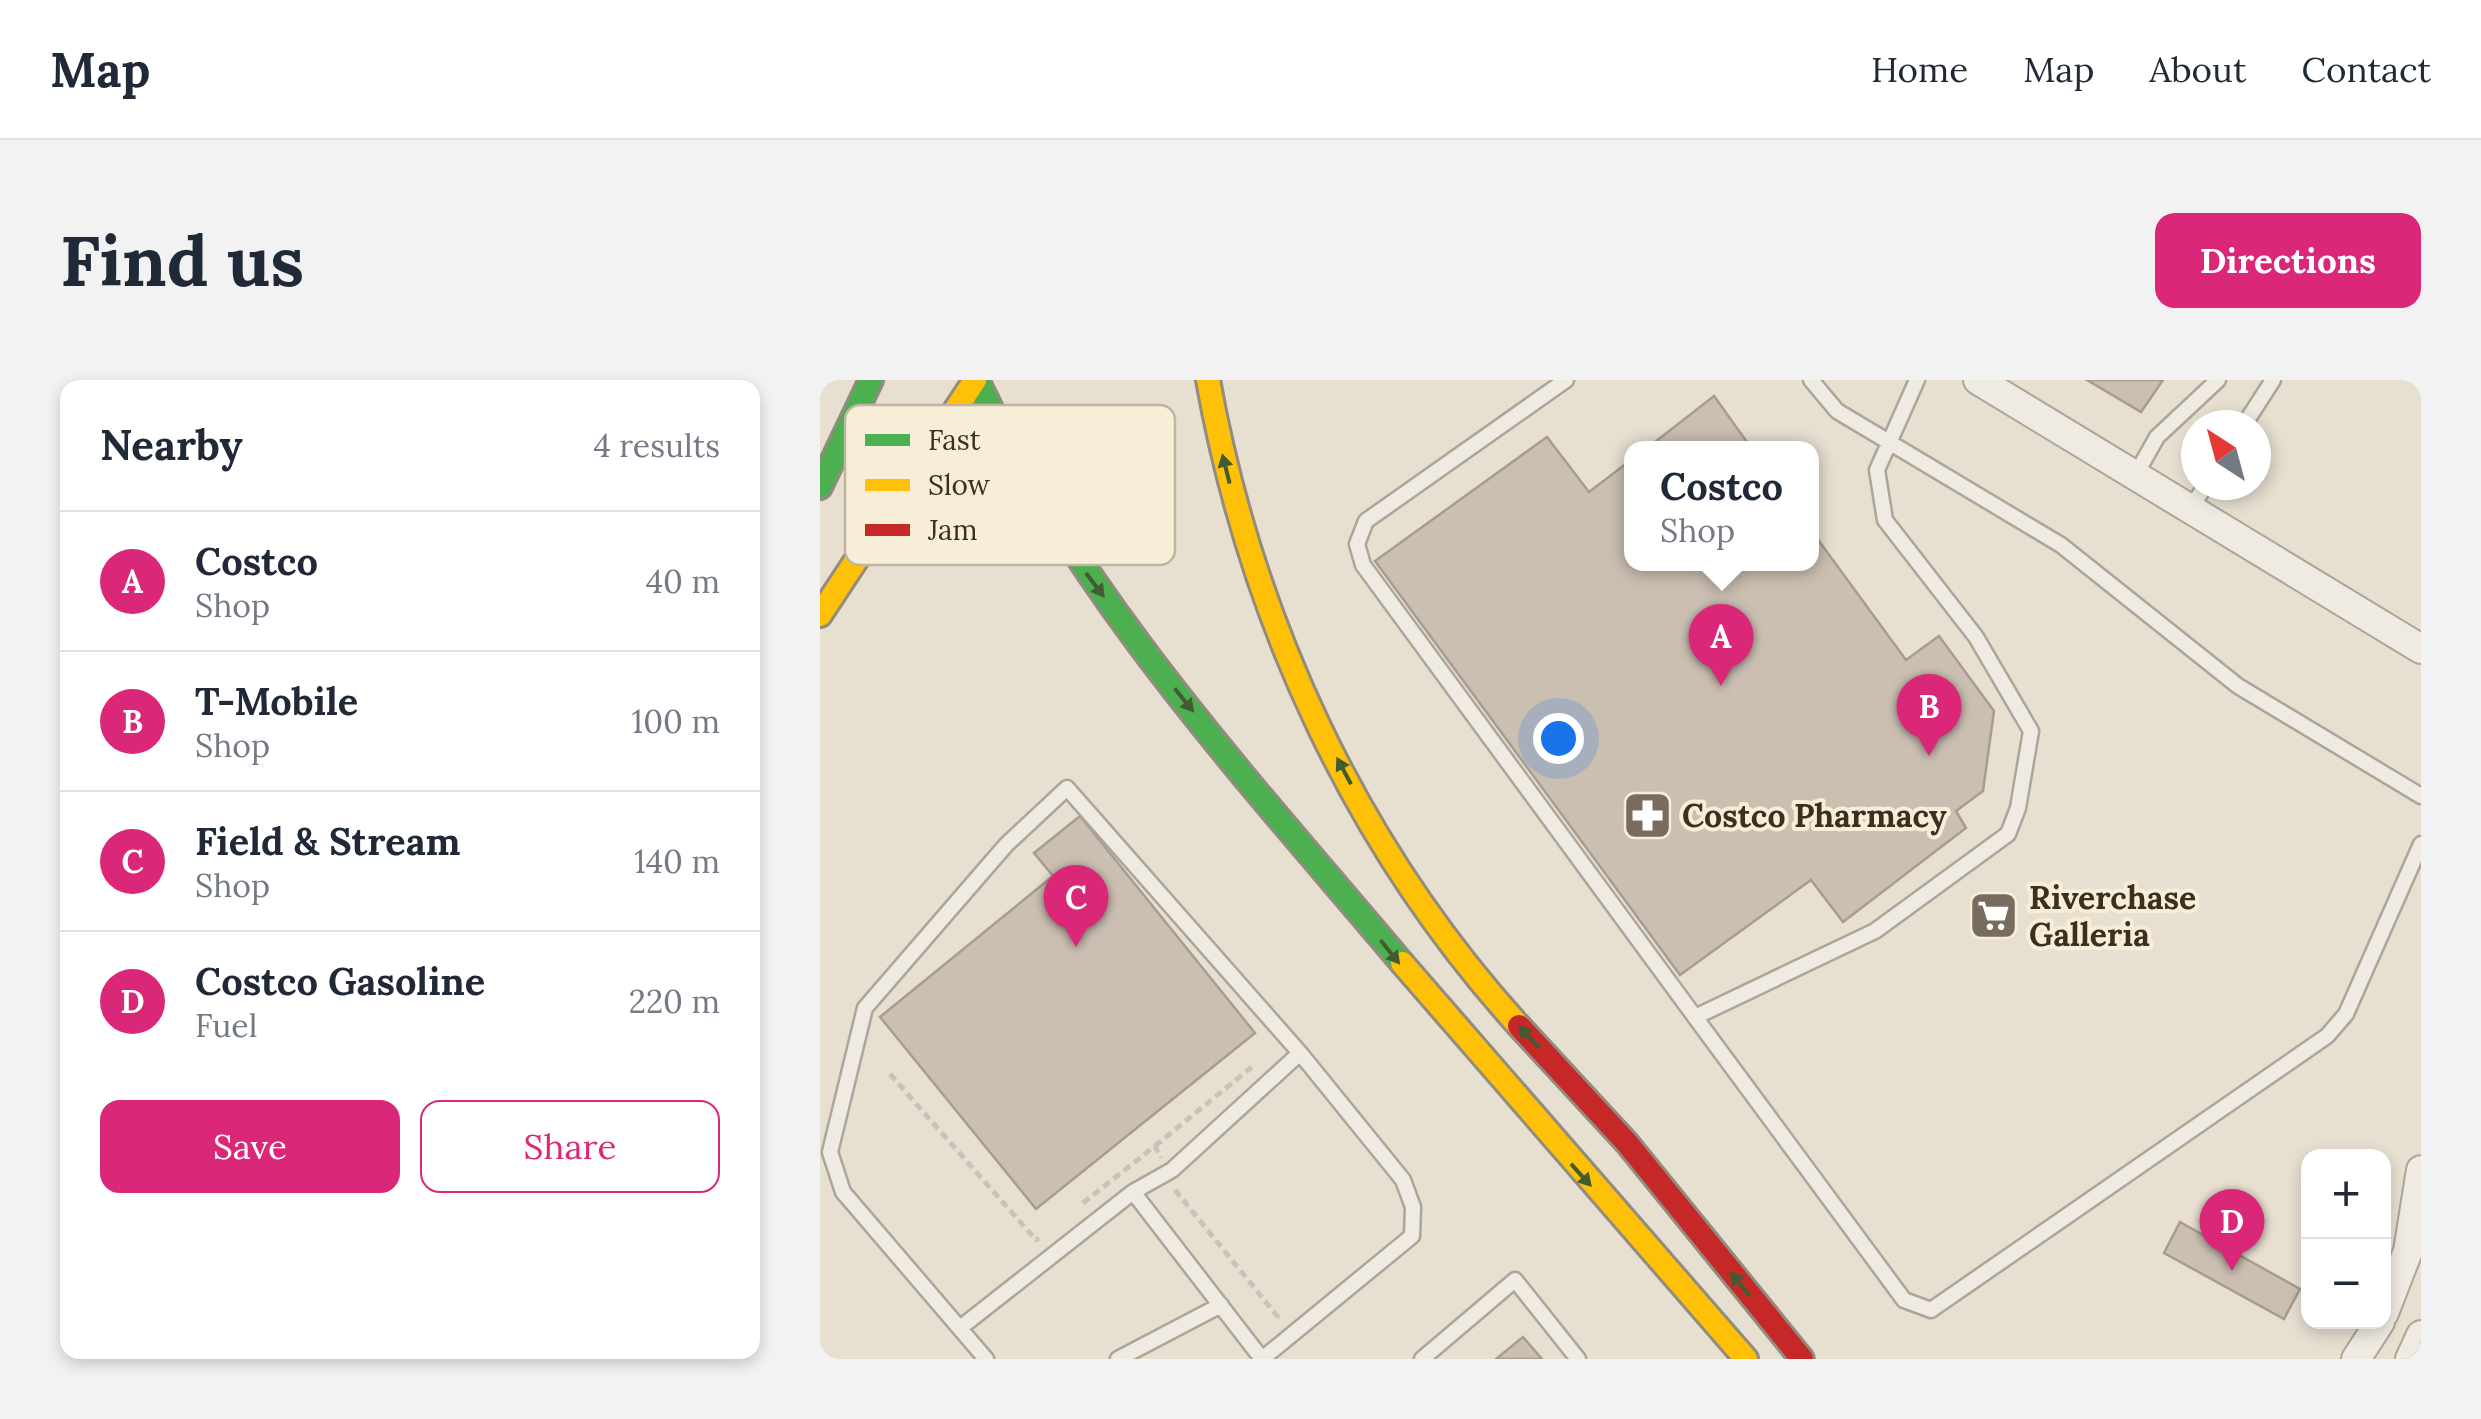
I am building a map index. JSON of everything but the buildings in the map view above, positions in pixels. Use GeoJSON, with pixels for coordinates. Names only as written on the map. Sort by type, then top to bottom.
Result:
{"type":"FeatureCollection","features":[{"type":"Feature","properties":{"kind":"highway"},"geometry":{"type":"LineString","coordinates":[[859,405],[871,380]]}},
{"type":"Feature","properties":{"kind":"highway"},"geometry":{"type":"LineString","coordinates":[[959,405],[976,380],[988,405]]}},
{"type":"Feature","properties":{"kind":"highway"},"geometry":{"type":"LineString","coordinates":[[1209,390],[1235,507],[1279,639],[1388,853],[1506,1012],[1602,1114],[1802,1359]]}},
{"type":"Feature","properties":{"kind":"highway"},"geometry":{"type":"LineString","coordinates":[[820,488],[845,435]]}},
{"type":"Feature","properties":{"kind":"highway"},"geometry":{"type":"LineString","coordinates":[[820,615],[853,565]]}},
{"type":"Feature","properties":{"kind":"highway"},"geometry":{"type":"LineString","coordinates":[[1083,565],[1124,624],[1435,1007],[1746,1359]]}},
{"type":"Feature","properties":{"kind":"street"},"geometry":{"type":"LineString","coordinates":[[1978,380],[2135,476],[2181,491]]}},
{"type":"Feature","properties":{"kind":"street"},"geometry":{"type":"LineString","coordinates":[[2202,500],[2421,649]]}},
{"type":"Feature","properties":{"kind":"street"},"geometry":{"type":"LineString","coordinates":[[2391,1295],[2408,1250],[2421,1170]]}},
{"type":"Feature","properties":{"kind":"street"},"geometry":{"type":"LineString","coordinates":[[2356,1359],[2375,1329]]}},
{"type":"Feature","properties":{"kind":"street"},"geometry":{"type":"LineString","coordinates":[[2410,1359],[2421,1335]]}},
{"type":"Feature","properties":{"kind":"lane"},"geometry":{"type":"LineString","coordinates":[[1566,380],[1366,522],[1357,544],[1363,565],[1904,1300],[1931,1310],[2339,1026],[2421,844]]}},
{"type":"Feature","properties":{"kind":"lane"},"geometry":{"type":"LineString","coordinates":[[1811,380],[1838,411],[2061,545],[2238,686],[2421,796]]}},
{"type":"Feature","properties":{"kind":"lane"},"geometry":{"type":"LineString","coordinates":[[1696,1018],[1875,931],[2008,834],[2018,808],[2031,730],[1976,637],[1885,520],[1877,470],[1918,380]]}},
{"type":"Feature","properties":{"kind":"lane"},"geometry":{"type":"LineString","coordinates":[[2135,476],[2157,437],[2218,380]]}},
{"type":"Feature","properties":{"kind":"lane"},"geometry":{"type":"LineString","coordinates":[[2254,410],[2274,380]]}},
{"type":"Feature","properties":{"kind":"lane"},"geometry":{"type":"LineString","coordinates":[[986,1359],[843,1192],[830,1152],[866,1008],[909,952],[1006,845],[1068,788],[1300,1053],[1403,1180],[1416,1225],[1412,1236],[1262,1359],[1134,1192]]}},
{"type":"Feature","properties":{"kind":"lane"},"geometry":{"type":"LineString","coordinates":[[960,1328],[1134,1192],[1172,1170],[1300,1053]]}},
{"type":"Feature","properties":{"kind":"lane"},"geometry":{"type":"LineString","coordinates":[[1422,1359],[1515,1280],[1578,1359]]}},
{"type":"Feature","properties":{"kind":"lane"},"geometry":{"type":"LineString","coordinates":[[1118,1359],[1221,1305]]}},
{"type":"Feature","properties":{"kind":"path"},"geometry":{"type":"LineString","coordinates":[[1155,1146],[1287,1038]]}},
{"type":"Feature","properties":{"kind":"traffic: fast"},"geometry":{"type":"LineString","coordinates":[[859,405],[871,380]]}},
{"type":"Feature","properties":{"kind":"traffic: fast"},"geometry":{"type":"LineString","coordinates":[[977,380],[990,405]]}},
{"type":"Feature","properties":{"kind":"traffic: fast"},"geometry":{"type":"LineString","coordinates":[[820,487],[845,435]]}},
{"type":"Feature","properties":{"kind":"traffic: fast"},"geometry":{"type":"LineString","coordinates":[[1084,565],[1170,685],[1402,963]]}},
{"type":"Feature","properties":{"kind":"traffic: slow"},"geometry":{"type":"LineString","coordinates":[[959,405],[975,380]]}},
{"type":"Feature","properties":{"kind":"traffic: slow"},"geometry":{"type":"LineString","coordinates":[[1208,380],[1227,469],[1252,556],[1282,642],[1318,725],[1407,882],[1460,956],[1519,1026]]}},
{"type":"Feature","properties":{"kind":"traffic: slow"},"geometry":{"type":"LineString","coordinates":[[820,615],[853,565]]}},
{"type":"Feature","properties":{"kind":"traffic: slow"},"geometry":{"type":"LineString","coordinates":[[1402,963],[1746,1359]]}},
{"type":"Feature","properties":{"kind":"traffic: jam"},"geometry":{"type":"LineString","coordinates":[[1519,1026],[1627,1143],[1802,1359]]}},
{"type":"Feature","properties":{"kind":"place","name":"Costco"},"geometry":{"type":"Point","coordinates":[1721,686]}},
{"type":"Feature","properties":{"kind":"place","name":"T-Mobile"},"geometry":{"type":"Point","coordinates":[1929,756]}},
{"type":"Feature","properties":{"kind":"place","name":"Costco Pharmacy"},"geometry":{"type":"Point","coordinates":[1647,815]}},
{"type":"Feature","properties":{"kind":"place","name":"Riverchase Galleria"},"geometry":{"type":"Point","coordinates":[1994,915]}},
{"type":"Feature","properties":{"kind":"place","name":"Field & Stream"},"geometry":{"type":"Point","coordinates":[1076,947]}},
{"type":"Feature","properties":{"kind":"place","name":"Costco Gasoline"},"geometry":{"type":"Point","coordinates":[2232,1271]}}]}
